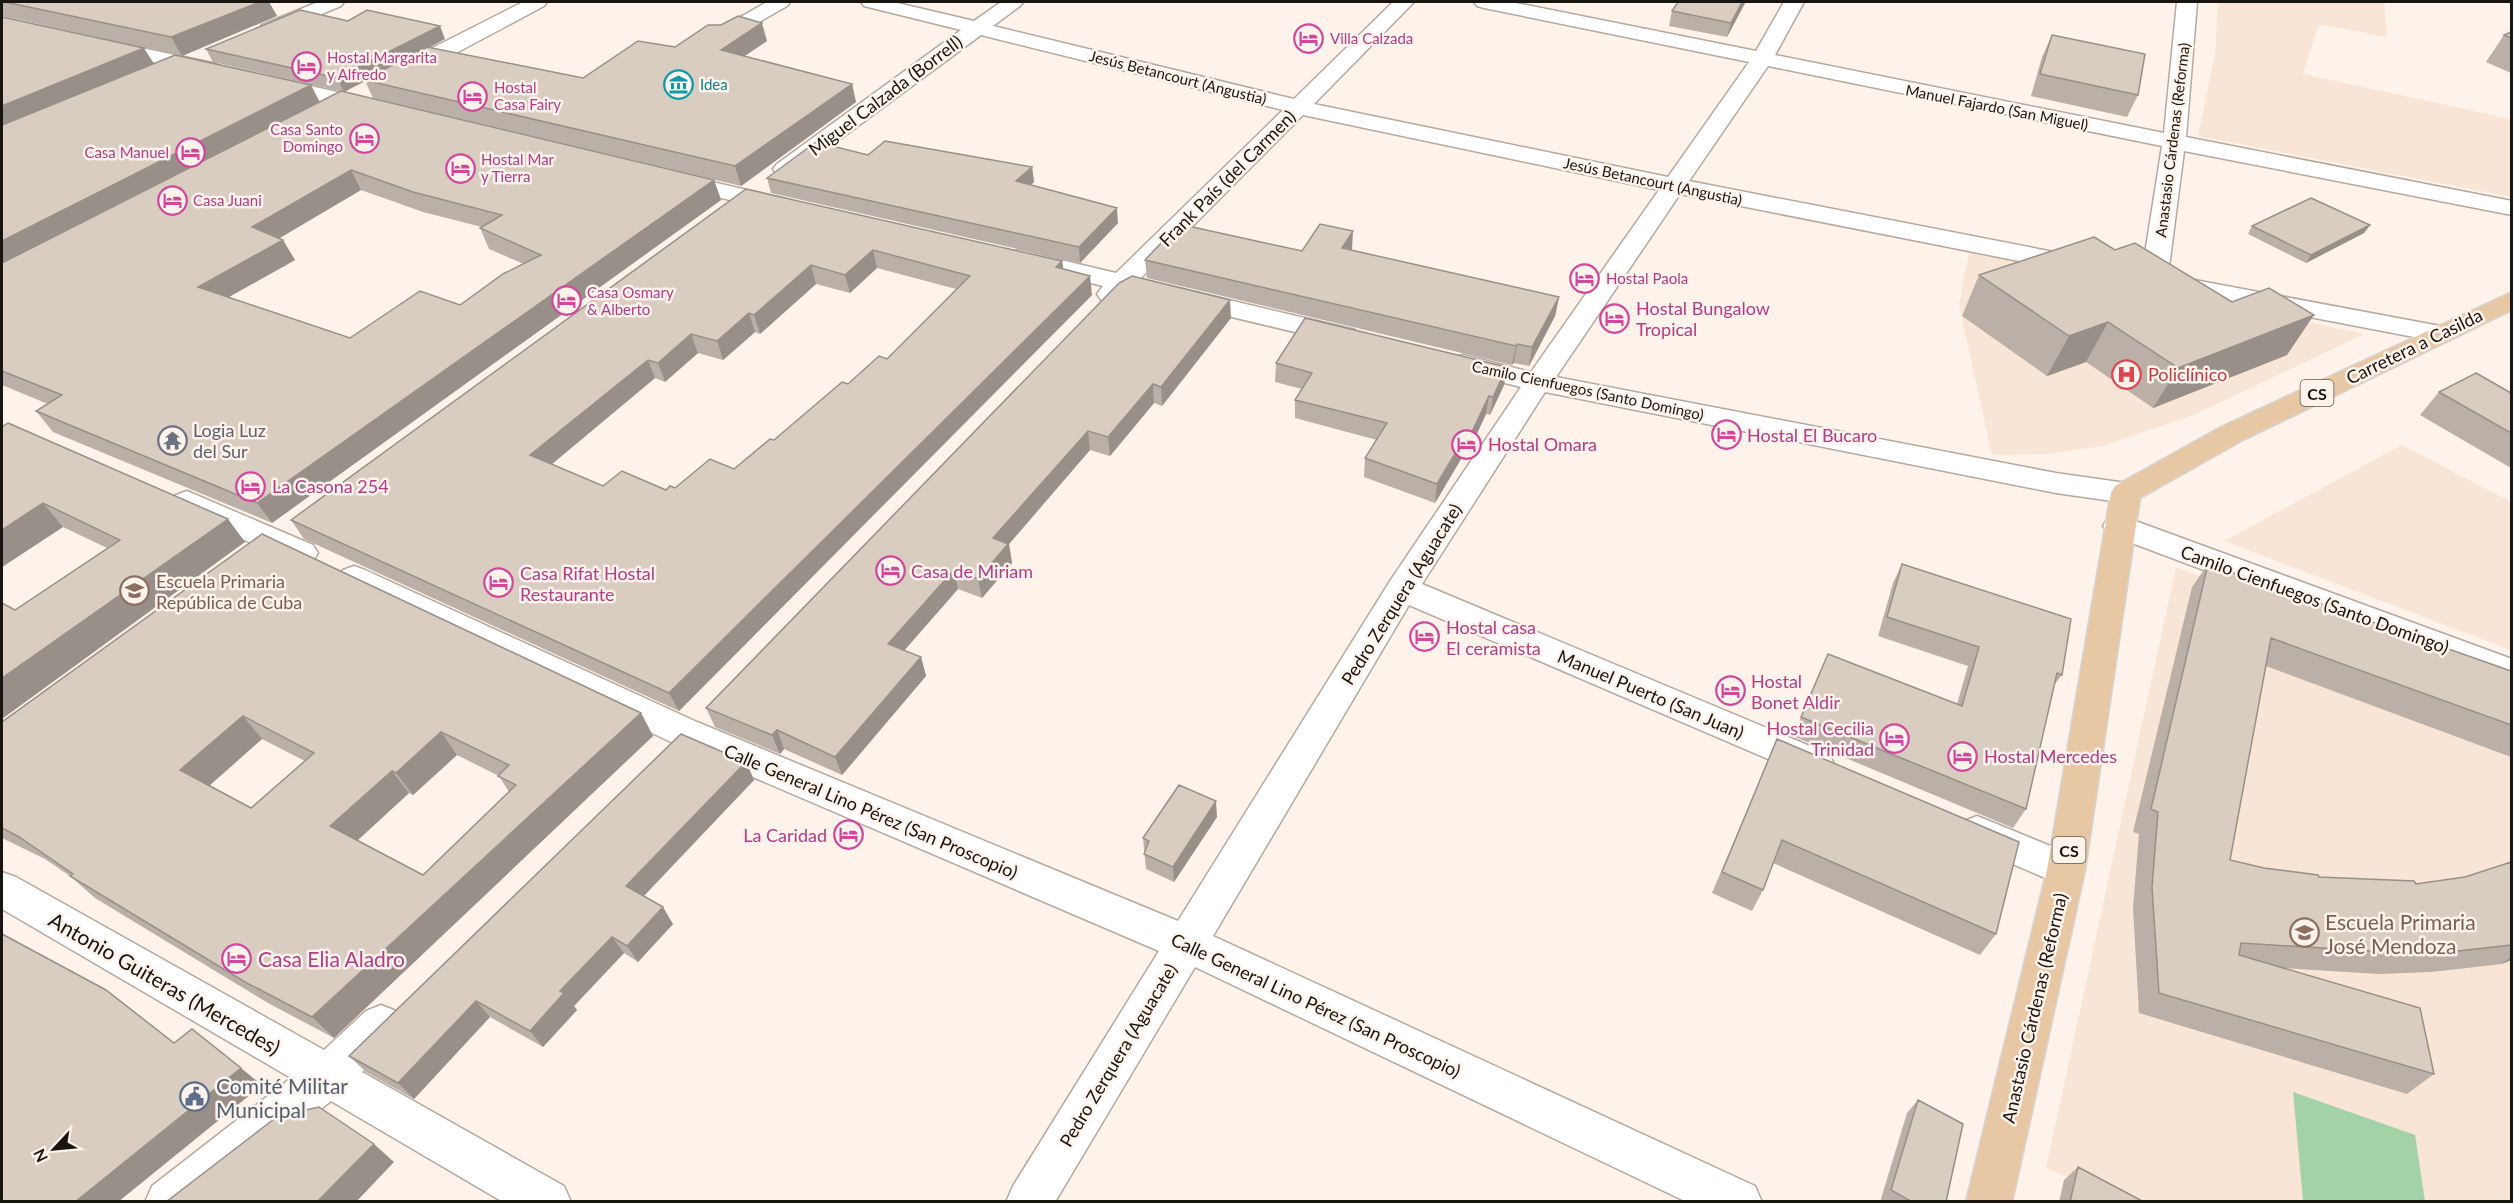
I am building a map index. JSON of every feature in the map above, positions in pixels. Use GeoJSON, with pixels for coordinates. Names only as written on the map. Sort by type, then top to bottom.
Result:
{"type":"FeatureCollection","features":[{"type":"Feature","properties":{"kind":"main road","name":"Carretera a Casilda"},"geometry":{"type":"LineString","coordinates":[[2123,510],[2231,434],[2511,300]]}},
{"type":"Feature","properties":{"kind":"main road","name":"Anastasio Cárdenas (Reforma)"},"geometry":{"type":"LineString","coordinates":[[1989,1202],[2066,870],[2123,510]]}},
{"type":"Feature","properties":{"kind":"street"},"geometry":{"type":"LineString","coordinates":[[250,37],[334,2]]}},
{"type":"Feature","properties":{"kind":"street"},"geometry":{"type":"LineString","coordinates":[[315,117],[537,2]]}},
{"type":"Feature","properties":{"kind":"street"},"geometry":{"type":"LineString","coordinates":[[719,36],[780,2]]}},
{"type":"Feature","properties":{"kind":"street","name":"Jesús Betancourt (Angustia)"},"geometry":{"type":"LineString","coordinates":[[871,2],[1299,107],[1676,186],[2108,270]]}},
{"type":"Feature","properties":{"kind":"street","name":"Miguel Calzada (Borrell)"},"geometry":{"type":"LineString","coordinates":[[718,218],[1013,2]]}},
{"type":"Feature","properties":{"kind":"street","name":"Frank País (del Carmen)"},"geometry":{"type":"LineString","coordinates":[[1089,316],[1404,2]]}},
{"type":"Feature","properties":{"kind":"street","name":"Manuel Fajardo (San Miguel)"},"geometry":{"type":"LineString","coordinates":[[1484,2],[2511,208]]}},
{"type":"Feature","properties":{"kind":"street","name":"Pedro Zerquera (Aguacate)"},"geometry":{"type":"LineString","coordinates":[[1029,1202],[1402,589],[1538,382],[1676,186],[1761,59],[1794,2]]}},
{"type":"Feature","properties":{"kind":"street","name":"Anastasio Cárdenas (Reforma)"},"geometry":{"type":"LineString","coordinates":[[2154,279],[2174,142],[2187,2]]}},
{"type":"Feature","properties":{"kind":"street"},"geometry":{"type":"LineString","coordinates":[[83,41],[393,112]]}},
{"type":"Feature","properties":{"kind":"street"},"geometry":{"type":"LineString","coordinates":[[155,78],[219,51]]}},
{"type":"Feature","properties":{"kind":"street"},"geometry":{"type":"LineString","coordinates":[[656,175],[804,210]]}},
{"type":"Feature","properties":{"kind":"street"},"geometry":{"type":"LineString","coordinates":[[997,254],[1365,340]]}},
{"type":"Feature","properties":{"kind":"street"},"geometry":{"type":"LineString","coordinates":[[2131,274],[2440,334]]}},
{"type":"Feature","properties":{"kind":"street","name":"Camilo Cienfuegos (Santo Domingo)"},"geometry":{"type":"LineString","coordinates":[[1434,357],[1538,382],[2056,483],[2511,673]]}},
{"type":"Feature","properties":{"kind":"street","name":"Calle General Lino Pérez (San Proscopio)"},"geometry":{"type":"LineString","coordinates":[[154,488],[684,732],[1186,944],[1739,1202]]}},
{"type":"Feature","properties":{"kind":"street","name":"Manuel Puerto (San Juan)"},"geometry":{"type":"LineString","coordinates":[[1402,589],[1848,778]]}},
{"type":"Feature","properties":{"kind":"street"},"geometry":{"type":"LineString","coordinates":[[1946,819],[2066,870]]}},
{"type":"Feature","properties":{"kind":"street","name":"Antonio Guiteras (Mercedes)"},"geometry":{"type":"LineString","coordinates":[[2,889],[548,1202]]}},
{"type":"Feature","properties":{"kind":"street"},"geometry":{"type":"LineString","coordinates":[[168,1202],[328,1076],[405,1002]]}},
{"type":"Feature","properties":{"kind":"shaded area"},"geometry":{"type":"Polygon","coordinates":[[[2218,2],[2384,2],[2387,37],[2319,24],[2303,74],[2511,119],[2511,197],[2198,136],[2215,55],[2218,2]]]}},
{"type":"Feature","properties":{"kind":"shaded area","name":"Policlínico"},"geometry":{"type":"Polygon","coordinates":[[[1970,248],[2364,334],[2196,414],[2103,446],[2045,454],[1992,455],[1959,305],[1970,248]]]}},
{"type":"Feature","properties":{"kind":"shaded area"},"geometry":{"type":"Polygon","coordinates":[[[2402,445],[2511,502],[2511,650],[2224,541],[2402,445]]]}},
{"type":"Feature","properties":{"kind":"shaded area","name":"Escuela Primaria José Mendoza"},"geometry":{"type":"Polygon","coordinates":[[[2176,567],[2511,698],[2511,1201],[2125,1201],[2046,1168],[2176,567]]]}},
{"type":"Feature","properties":{"kind":"green space"},"geometry":{"type":"Polygon","coordinates":[[[2293,1092],[2415,1135],[2425,1201],[2303,1201],[2293,1092]]]}},
{"type":"Feature","properties":{"kind":"building"},"geometry":{"type":"Polygon","coordinates":[[[5,2],[260,2],[171,37],[5,2]]]}},
{"type":"Feature","properties":{"kind":"building"},"geometry":{"type":"Polygon","coordinates":[[[1678,2],[1742,2],[1731,23],[1672,11],[1678,2]]]}},
{"type":"Feature","properties":{"kind":"building"},"geometry":{"type":"Polygon","coordinates":[[[300,10],[348,21],[367,10],[440,26],[337,78],[206,49],[300,10]]]}},
{"type":"Feature","properties":{"kind":"building"},"geometry":{"type":"Polygon","coordinates":[[[738,16],[762,23],[721,50],[852,84],[735,166],[364,80],[427,47],[583,78],[638,41],[675,47],[708,25],[721,25],[738,16]]]}},
{"type":"Feature","properties":{"kind":"building"},"geometry":{"type":"Polygon","coordinates":[[[2,17],[144,48],[2,106],[2,17]]]}},
{"type":"Feature","properties":{"kind":"building"},"geometry":{"type":"Polygon","coordinates":[[[2052,35],[2145,54],[2138,95],[2040,74],[2052,35]]]}},
{"type":"Feature","properties":{"kind":"building"},"geometry":{"type":"Polygon","coordinates":[[[175,55],[311,85],[2,241],[2,125],[175,55]]]}},
{"type":"Feature","properties":{"kind":"building"},"geometry":{"type":"Polygon","coordinates":[[[341,91],[714,180],[257,503],[36,411],[62,395],[2,371],[2,263],[341,91]],[[351,170],[252,227],[283,240],[198,287],[350,338],[420,291],[460,305],[503,274],[541,255],[480,228],[502,215],[413,192],[351,170]]]}},
{"type":"Feature","properties":{"kind":"building"},"geometry":{"type":"Polygon","coordinates":[[[885,141],[1032,167],[1016,181],[1117,208],[1079,247],[767,178],[816,142],[868,155],[885,141]]]}},
{"type":"Feature","properties":{"kind":"building"},"geometry":{"type":"Polygon","coordinates":[[[746,189],[1062,261],[1056,267],[1090,276],[669,693],[291,520],[746,189]],[[873,250],[845,275],[811,265],[754,315],[749,313],[717,341],[691,334],[658,363],[648,360],[530,455],[603,486],[622,471],[666,490],[670,486],[675,488],[710,459],[734,469],[770,439],[774,440],[842,382],[848,384],[879,356],[887,359],[970,276],[873,250]]]}},
{"type":"Feature","properties":{"kind":"building"},"geometry":{"type":"Polygon","coordinates":[[[2311,198],[2370,225],[2311,255],[2252,226],[2311,198]]]}},
{"type":"Feature","properties":{"kind":"building"},"geometry":{"type":"Polygon","coordinates":[[[1179,224],[1302,251],[1320,224],[1353,231],[1342,248],[1559,297],[1532,347],[1517,344],[1516,346],[1145,260],[1179,224]]]}},
{"type":"Feature","properties":{"kind":"building"},"geometry":{"type":"Polygon","coordinates":[[[2094,237],[2115,250],[2135,243],[2232,302],[2269,288],[2314,315],[2178,368],[2108,322],[2069,336],[1979,275],[2094,237]]]}},
{"type":"Feature","properties":{"kind":"building"},"geometry":{"type":"Polygon","coordinates":[[[1132,276],[1230,300],[1161,387],[1153,384],[1108,437],[1088,431],[993,538],[1008,544],[978,579],[954,570],[888,644],[921,657],[835,757],[777,730],[772,735],[706,708],[1119,283],[1132,276]]]}},
{"type":"Feature","properties":{"kind":"building"},"geometry":{"type":"Polygon","coordinates":[[[1305,318],[1507,367],[1493,397],[1489,396],[1470,436],[1466,435],[1437,484],[1365,458],[1387,423],[1295,400],[1312,373],[1276,363],[1305,318]]]}},
{"type":"Feature","properties":{"kind":"building"},"geometry":{"type":"Polygon","coordinates":[[[2476,373],[2511,393],[2511,433],[2439,392],[2476,373]]]}},
{"type":"Feature","properties":{"kind":"building"},"geometry":{"type":"Polygon","coordinates":[[[8,423],[228,519],[2,678],[2,603],[15,610],[120,540],[43,503],[2,530],[2,427],[8,423]]]}},
{"type":"Feature","properties":{"kind":"building"},"geometry":{"type":"Polygon","coordinates":[[[262,534],[641,713],[312,1017],[245,982],[70,876],[73,874],[2,828],[2,722],[262,534]],[[243,716],[180,770],[251,808],[314,753],[243,716]],[[441,732],[396,773],[392,771],[330,826],[423,875],[516,785],[498,776],[509,765],[441,732]]]}},
{"type":"Feature","properties":{"kind":"building"},"geometry":{"type":"Polygon","coordinates":[[[1902,564],[2071,619],[2062,675],[2057,673],[2026,809],[1801,717],[1828,654],[1962,706],[1979,647],[1887,617],[1902,564]]]}},
{"type":"Feature","properties":{"kind":"building"},"geometry":{"type":"Polygon","coordinates":[[[2208,564],[2511,671],[2511,725],[2271,638],[2230,860],[2319,877],[2414,881],[2416,884],[2465,877],[2511,862],[2511,945],[2458,951],[2404,953],[2241,943],[2239,955],[2420,1008],[2434,1074],[2159,993],[2152,887],[2158,812],[2151,809],[2208,564]]]}},
{"type":"Feature","properties":{"kind":"building"},"geometry":{"type":"Polygon","coordinates":[[[681,734],[746,762],[626,886],[663,907],[627,946],[612,937],[560,991],[564,993],[530,1031],[476,1001],[398,1083],[349,1056],[681,734]]]}},
{"type":"Feature","properties":{"kind":"building"},"geometry":{"type":"Polygon","coordinates":[[[1777,739],[2019,842],[1996,934],[1782,840],[1763,890],[1722,872],[1777,739]]]}},
{"type":"Feature","properties":{"kind":"building"},"geometry":{"type":"Polygon","coordinates":[[[1179,785],[1216,801],[1173,867],[1144,854],[1149,841],[1143,838],[1179,785]]]}},
{"type":"Feature","properties":{"kind":"building"},"geometry":{"type":"Polygon","coordinates":[[[2,934],[106,990],[174,1043],[192,1029],[241,1068],[75,1202],[2,1202],[2,934]]]}},
{"type":"Feature","properties":{"kind":"building"},"geometry":{"type":"Polygon","coordinates":[[[1918,1100],[1963,1124],[1946,1202],[1912,1202],[1891,1190],[1918,1100]]]}},
{"type":"Feature","properties":{"kind":"building"},"geometry":{"type":"Polygon","coordinates":[[[319,1107],[374,1144],[317,1202],[166,1202],[278,1116],[319,1107]]]}},
{"type":"Feature","properties":{"kind":"building"},"geometry":{"type":"Polygon","coordinates":[[[2078,1167],[2144,1202],[2070,1202],[2078,1167]]]}},
{"type":"Feature","properties":{"kind":"place","name":"Villa Calzada"},"geometry":{"type":"Point","coordinates":[1309,38]}},
{"type":"Feature","properties":{"kind":"place","name":"Hostal Margarita y Alfredo"},"geometry":{"type":"Point","coordinates":[306,66]}},
{"type":"Feature","properties":{"kind":"place","name":"Idea"},"geometry":{"type":"Point","coordinates":[679,84]}},
{"type":"Feature","properties":{"kind":"place","name":"Hostal Casa Fairy"},"geometry":{"type":"Point","coordinates":[473,96]}},
{"type":"Feature","properties":{"kind":"place","name":"Casa Santo Domingo"},"geometry":{"type":"Point","coordinates":[364,138]}},
{"type":"Feature","properties":{"kind":"place","name":"Casa Manuel"},"geometry":{"type":"Point","coordinates":[190,152]}},
{"type":"Feature","properties":{"kind":"place","name":"Hostal Mar y Tierra"},"geometry":{"type":"Point","coordinates":[460,168]}},
{"type":"Feature","properties":{"kind":"place","name":"Casa Juani"},"geometry":{"type":"Point","coordinates":[172,200]}},
{"type":"Feature","properties":{"kind":"place","name":"Hostal Paola"},"geometry":{"type":"Point","coordinates":[1585,278]}},
{"type":"Feature","properties":{"kind":"place","name":"Casa Osmary & Alberto"},"geometry":{"type":"Point","coordinates":[566,301]}},
{"type":"Feature","properties":{"kind":"place","name":"Hostal Bungalow Tropical"},"geometry":{"type":"Point","coordinates":[1615,318]}},
{"type":"Feature","properties":{"kind":"place","name":"Policlínico"},"geometry":{"type":"Point","coordinates":[2127,374]}},
{"type":"Feature","properties":{"kind":"place","name":"Hostal El Bucaro"},"geometry":{"type":"Point","coordinates":[1726,435]}},
{"type":"Feature","properties":{"kind":"place","name":"Logia Luz del Sur"},"geometry":{"type":"Point","coordinates":[172,440]}},
{"type":"Feature","properties":{"kind":"place","name":"Hostal Omara"},"geometry":{"type":"Point","coordinates":[1467,444]}},
{"type":"Feature","properties":{"kind":"place","name":"La Casona 254"},"geometry":{"type":"Point","coordinates":[251,486]}},
{"type":"Feature","properties":{"kind":"place","name":"Casa de Miriam"},"geometry":{"type":"Point","coordinates":[890,571]}},
{"type":"Feature","properties":{"kind":"place","name":"Casa Rifat Hostal Restaurante"},"geometry":{"type":"Point","coordinates":[499,583]}},
{"type":"Feature","properties":{"kind":"place","name":"Escuela Primaria República de Cuba"},"geometry":{"type":"Point","coordinates":[135,591]}},
{"type":"Feature","properties":{"kind":"place","name":"Hostal casa El ceramista"},"geometry":{"type":"Point","coordinates":[1425,637]}},
{"type":"Feature","properties":{"kind":"place","name":"Hostal Bonet Aldir"},"geometry":{"type":"Point","coordinates":[1730,691]}},
{"type":"Feature","properties":{"kind":"place","name":"Hostal Cecilia Trinidad"},"geometry":{"type":"Point","coordinates":[1895,738]}},
{"type":"Feature","properties":{"kind":"place","name":"Hostal Mercedes"},"geometry":{"type":"Point","coordinates":[1963,756]}},
{"type":"Feature","properties":{"kind":"place","name":"La Caridad"},"geometry":{"type":"Point","coordinates":[848,835]}},
{"type":"Feature","properties":{"kind":"place","name":"Escuela Primaria José Mendoza"},"geometry":{"type":"Point","coordinates":[2304,933]}},
{"type":"Feature","properties":{"kind":"place","name":"Casa Elia Aladro"},"geometry":{"type":"Point","coordinates":[237,958]}},
{"type":"Feature","properties":{"kind":"place","name":"Comité Militar Municipal"},"geometry":{"type":"Point","coordinates":[195,1097]}}]}
